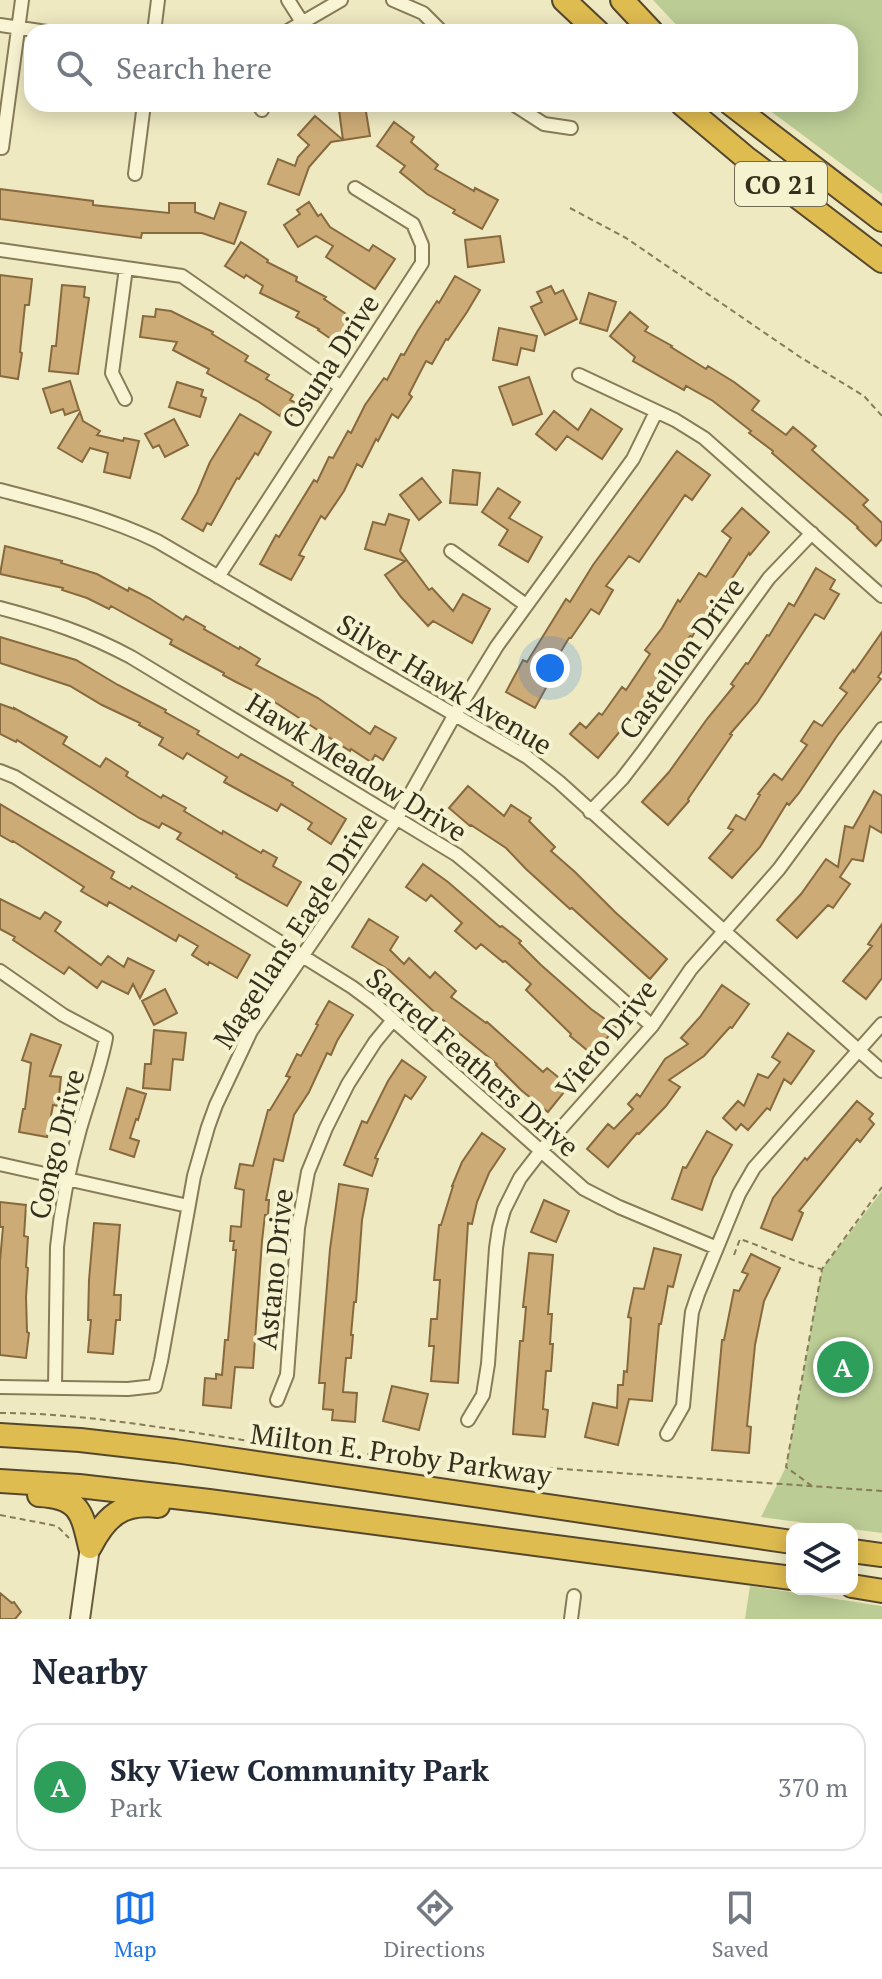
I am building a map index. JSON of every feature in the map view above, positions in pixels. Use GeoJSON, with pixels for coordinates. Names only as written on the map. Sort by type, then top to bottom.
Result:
{"type":"FeatureCollection","features":[{"type":"Feature","properties":{"kind":"highway"},"geometry":{"type":"LineString","coordinates":[[564,0],[590,24]]}},
{"type":"Feature","properties":{"kind":"highway"},"geometry":{"type":"LineString","coordinates":[[582,0],[603,24]]}},
{"type":"Feature","properties":{"kind":"highway"},"geometry":{"type":"LineString","coordinates":[[622,0],[644,24]]}},
{"type":"Feature","properties":{"kind":"highway"},"geometry":{"type":"LineString","coordinates":[[630,0],[646,24]]}},
{"type":"Feature","properties":{"kind":"highway","name":"CO 21"},"geometry":{"type":"LineString","coordinates":[[692,112],[745,157],[882,261]]}},
{"type":"Feature","properties":{"kind":"highway","name":"CO 21"},"geometry":{"type":"LineString","coordinates":[[741,112],[882,220]]}},
{"type":"Feature","properties":{"kind":"highway","name":"Milton E. Proby Parkway"},"geometry":{"type":"LineString","coordinates":[[0,1435],[175,1451],[786,1541]]}},
{"type":"Feature","properties":{"kind":"highway"},"geometry":{"type":"LineString","coordinates":[[0,1481],[79,1486],[209,1501],[786,1577]]}},
{"type":"Feature","properties":{"kind":"highway"},"geometry":{"type":"LineString","coordinates":[[0,1493],[64,1499],[81,1513],[81,1544]]}},
{"type":"Feature","properties":{"kind":"highway"},"geometry":{"type":"LineString","coordinates":[[81,1544],[117,1512],[129,1507],[147,1505],[189,1510],[209,1501]]}},
{"type":"Feature","properties":{"kind":"highway"},"geometry":{"type":"LineString","coordinates":[[858,1552],[882,1555]]}},
{"type":"Feature","properties":{"kind":"highway"},"geometry":{"type":"LineString","coordinates":[[858,1587],[882,1591]]}},
{"type":"Feature","properties":{"kind":"street"},"geometry":{"type":"LineString","coordinates":[[2,148],[22,0]]}},
{"type":"Feature","properties":{"kind":"street"},"geometry":{"type":"LineString","coordinates":[[155,24],[158,0]]}},
{"type":"Feature","properties":{"kind":"street"},"geometry":{"type":"LineString","coordinates":[[288,0],[302,22]]}},
{"type":"Feature","properties":{"kind":"street"},"geometry":{"type":"LineString","coordinates":[[299,24],[341,0]]}},
{"type":"Feature","properties":{"kind":"street"},"geometry":{"type":"LineString","coordinates":[[393,0],[423,13],[434,24]]}},
{"type":"Feature","properties":{"kind":"street"},"geometry":{"type":"LineString","coordinates":[[0,25],[24,29]]}},
{"type":"Feature","properties":{"kind":"street"},"geometry":{"type":"LineString","coordinates":[[135,174],[143,112]]}},
{"type":"Feature","properties":{"kind":"street"},"geometry":{"type":"LineString","coordinates":[[525,112],[544,124],[571,128]]}},
{"type":"Feature","properties":{"kind":"street","name":"Osuna Drive"},"geometry":{"type":"LineString","coordinates":[[218,577],[422,263],[422,245],[413,224],[355,188]]}},
{"type":"Feature","properties":{"kind":"street"},"geometry":{"type":"LineString","coordinates":[[0,250],[182,276],[341,387]]}},
{"type":"Feature","properties":{"kind":"street"},"geometry":{"type":"LineString","coordinates":[[125,399],[112,373],[126,268]]}},
{"type":"Feature","properties":{"kind":"street"},"geometry":{"type":"LineString","coordinates":[[579,375],[675,420],[704,438],[882,596]]}},
{"type":"Feature","properties":{"kind":"street","name":"Magellans Eagle Drive"},"geometry":{"type":"LineString","coordinates":[[0,1387],[128,1389],[155,1386],[194,1176],[208,1127],[251,1031],[397,818],[497,646],[633,459],[656,412]]}},
{"type":"Feature","properties":{"kind":"street","name":"Silver Hawk Avenue"},"geometry":{"type":"LineString","coordinates":[[0,490],[113,521],[157,541],[535,763],[882,1071]]}},
{"type":"Feature","properties":{"kind":"street","name":"Castellon Drive"},"geometry":{"type":"LineString","coordinates":[[590,812],[642,753],[769,578],[812,533]]}},
{"type":"Feature","properties":{"kind":"street"},"geometry":{"type":"LineString","coordinates":[[451,551],[526,605]]}},
{"type":"Feature","properties":{"kind":"street","name":"Hawk Meadow Drive"},"geometry":{"type":"LineString","coordinates":[[0,608],[70,628],[120,651],[457,855],[652,1026]]}},
{"type":"Feature","properties":{"kind":"street","name":"Viero Drive"},"geometry":{"type":"LineString","coordinates":[[468,1420],[483,1395],[501,1219],[520,1178],[652,1026],[691,969],[789,857],[882,729]]}},
{"type":"Feature","properties":{"kind":"street","name":"Sacred Feathers Drive"},"geometry":{"type":"LineString","coordinates":[[0,771],[15,777],[352,987],[572,1180],[597,1197],[717,1248]]}},
{"type":"Feature","properties":{"kind":"street","name":"Congo Drive"},"geometry":{"type":"LineString","coordinates":[[0,971],[63,1015],[106,1038],[62,1206],[57,1247],[55,1388]]}},
{"type":"Feature","properties":{"kind":"street","name":"Astano Drive"},"geometry":{"type":"LineString","coordinates":[[277,1400],[287,1375],[298,1228],[308,1172],[348,1084],[393,1020]]}},
{"type":"Feature","properties":{"kind":"street"},"geometry":{"type":"LineString","coordinates":[[667,1434],[683,1406],[692,1312],[739,1194],[754,1168],[882,1024]]}},
{"type":"Feature","properties":{"kind":"street"},"geometry":{"type":"LineString","coordinates":[[0,1164],[188,1206]]}},
{"type":"Feature","properties":{"kind":"street"},"geometry":{"type":"LineString","coordinates":[[80,1619],[81,1544]]}},
{"type":"Feature","properties":{"kind":"street"},"geometry":{"type":"LineString","coordinates":[[571,1619],[574,1596]]}},
{"type":"Feature","properties":{"kind":"path"},"geometry":{"type":"LineString","coordinates":[[570,208],[626,238],[800,357],[864,396],[882,416]]}},
{"type":"Feature","properties":{"kind":"path"},"geometry":{"type":"LineString","coordinates":[[812,1486],[786,1467],[822,1269],[882,1187]]}},
{"type":"Feature","properties":{"kind":"path"},"geometry":{"type":"LineString","coordinates":[[734,1255],[740,1239],[822,1269]]}},
{"type":"Feature","properties":{"kind":"path"},"geometry":{"type":"LineString","coordinates":[[0,1413],[75,1417],[328,1451],[882,1491]]}},
{"type":"Feature","properties":{"kind":"path"},"geometry":{"type":"LineString","coordinates":[[0,1515],[57,1526],[81,1544]]}},
{"type":"Feature","properties":{"kind":"green space"},"geometry":{"type":"Polygon","coordinates":[[[653,0],[882,0],[882,194],[772,112],[858,112],[858,24],[676,24],[653,0]]]}},
{"type":"Feature","properties":{"kind":"green space"},"geometry":{"type":"Polygon","coordinates":[[[882,1191],[882,1533],[858,1530],[858,1523],[806,1523],[761,1517],[786,1467],[822,1269],[882,1191]]]}},
{"type":"Feature","properties":{"kind":"green space"},"geometry":{"type":"Polygon","coordinates":[[[750,1586],[786,1591],[786,1595],[809,1595],[882,1606],[882,1619],[745,1619],[750,1586]]]}},
{"type":"Feature","properties":{"kind":"building"},"geometry":{"type":"Polygon","coordinates":[[[339,112],[366,112],[370,136],[343,140],[339,112]]]}},
{"type":"Feature","properties":{"kind":"building"},"geometry":{"type":"Polygon","coordinates":[[[315,116],[343,140],[331,142],[309,167],[299,195],[268,184],[278,159],[295,166],[298,157],[309,145],[298,135],[315,116]]]}},
{"type":"Feature","properties":{"kind":"building"},"geometry":{"type":"Polygon","coordinates":[[[394,122],[414,137],[411,142],[438,165],[435,169],[474,191],[475,188],[498,200],[482,229],[427,194],[400,172],[405,166],[377,146],[394,122]]]}},
{"type":"Feature","properties":{"kind":"building"},"geometry":{"type":"Polygon","coordinates":[[[0,189],[93,201],[93,205],[169,213],[169,203],[195,203],[195,212],[214,219],[220,203],[246,212],[234,244],[202,233],[142,233],[141,238],[0,219],[0,189]]]}},
{"type":"Feature","properties":{"kind":"building"},"geometry":{"type":"Polygon","coordinates":[[[309,202],[330,227],[369,251],[373,245],[395,259],[375,289],[326,257],[333,246],[316,236],[298,247],[284,225],[300,214],[297,210],[309,202]]]}},
{"type":"Feature","properties":{"kind":"building"},"geometry":{"type":"Polygon","coordinates":[[[500,236],[504,262],[468,267],[465,240],[500,236]]]}},
{"type":"Feature","properties":{"kind":"building"},"geometry":{"type":"Polygon","coordinates":[[[241,242],[267,262],[297,277],[296,281],[326,297],[324,299],[355,320],[342,341],[334,335],[331,339],[296,317],[299,312],[260,293],[263,286],[225,266],[241,242]]]}},
{"type":"Feature","properties":{"kind":"building"},"geometry":{"type":"Polygon","coordinates":[[[0,275],[32,279],[29,305],[25,305],[18,379],[0,376],[0,275]]]}},
{"type":"Feature","properties":{"kind":"building"},"geometry":{"type":"Polygon","coordinates":[[[455,276],[480,290],[432,364],[426,361],[409,394],[412,397],[398,418],[392,414],[362,467],[357,464],[325,519],[321,516],[299,555],[304,557],[291,580],[260,564],[276,535],[279,537],[348,431],[351,433],[365,405],[384,378],[387,380],[401,354],[404,355],[455,276]]]}},
{"type":"Feature","properties":{"kind":"building"},"geometry":{"type":"Polygon","coordinates":[[[62,285],[85,287],[84,297],[89,298],[78,374],[49,371],[52,346],[56,346],[62,285]]]}},
{"type":"Feature","properties":{"kind":"building"},"geometry":{"type":"Polygon","coordinates":[[[551,286],[555,294],[563,290],[577,319],[545,335],[531,307],[542,302],[537,292],[551,286]]]}},
{"type":"Feature","properties":{"kind":"building"},"geometry":{"type":"Polygon","coordinates":[[[589,293],[616,302],[607,331],[580,323],[589,293]]]}},
{"type":"Feature","properties":{"kind":"building"},"geometry":{"type":"Polygon","coordinates":[[[156,309],[171,311],[213,332],[248,356],[245,361],[269,375],[266,379],[293,395],[290,400],[298,404],[289,419],[173,350],[177,342],[140,337],[143,316],[155,317],[156,309]]]}},
{"type":"Feature","properties":{"kind":"building"},"geometry":{"type":"Polygon","coordinates":[[[630,312],[648,327],[645,331],[706,369],[708,366],[759,401],[752,410],[786,435],[793,427],[816,446],[812,450],[868,500],[863,505],[882,523],[882,539],[876,546],[773,451],[749,433],[751,431],[713,401],[686,386],[684,390],[633,361],[635,357],[610,336],[630,312]]]}},
{"type":"Feature","properties":{"kind":"building"},"geometry":{"type":"Polygon","coordinates":[[[499,328],[537,336],[534,351],[521,348],[517,365],[493,360],[499,328]]]}},
{"type":"Feature","properties":{"kind":"building"},"geometry":{"type":"Polygon","coordinates":[[[529,377],[542,414],[513,425],[499,387],[529,377]]]}},
{"type":"Feature","properties":{"kind":"building"},"geometry":{"type":"Polygon","coordinates":[[[70,381],[79,410],[65,415],[63,409],[51,413],[43,389],[70,381]]]}},
{"type":"Feature","properties":{"kind":"building"},"geometry":{"type":"Polygon","coordinates":[[[177,382],[203,390],[201,396],[206,398],[200,417],[169,407],[177,382]]]}},
{"type":"Feature","properties":{"kind":"building"},"geometry":{"type":"Polygon","coordinates":[[[591,409],[622,429],[602,459],[567,436],[556,450],[536,434],[554,411],[578,430],[591,409]]]}},
{"type":"Feature","properties":{"kind":"building"},"geometry":{"type":"Polygon","coordinates":[[[80,412],[83,421],[100,431],[97,435],[139,441],[130,478],[104,472],[108,453],[90,448],[82,462],[58,448],[80,412]]]}},
{"type":"Feature","properties":{"kind":"building"},"geometry":{"type":"Polygon","coordinates":[[[240,414],[271,432],[258,455],[255,453],[237,478],[211,525],[207,523],[203,531],[182,519],[210,462],[240,414]]]}},
{"type":"Feature","properties":{"kind":"building"},"geometry":{"type":"Polygon","coordinates":[[[174,419],[188,445],[165,457],[159,445],[153,448],[145,434],[174,419]]]}},
{"type":"Feature","properties":{"kind":"building"},"geometry":{"type":"Polygon","coordinates":[[[677,451],[710,475],[692,500],[685,495],[639,562],[629,556],[606,586],[613,590],[599,614],[591,609],[569,638],[548,673],[553,675],[535,708],[506,692],[523,660],[527,662],[566,599],[570,602],[593,565],[677,451]]]}},
{"type":"Feature","properties":{"kind":"building"},"geometry":{"type":"Polygon","coordinates":[[[453,470],[480,473],[477,505],[450,503],[453,470]]]}},
{"type":"Feature","properties":{"kind":"building"},"geometry":{"type":"Polygon","coordinates":[[[422,478],[441,502],[419,520],[400,495],[422,478]]]}},
{"type":"Feature","properties":{"kind":"building"},"geometry":{"type":"Polygon","coordinates":[[[498,488],[520,502],[509,518],[542,537],[528,562],[499,545],[508,530],[482,512],[498,488]]]}},
{"type":"Feature","properties":{"kind":"building"},"geometry":{"type":"Polygon","coordinates":[[[742,508],[769,532],[749,553],[649,696],[598,758],[570,734],[580,723],[586,728],[599,713],[602,715],[622,687],[626,690],[650,654],[645,650],[678,600],[680,602],[699,573],[706,577],[731,538],[722,531],[742,508]]]}},
{"type":"Feature","properties":{"kind":"building"},"geometry":{"type":"Polygon","coordinates":[[[389,514],[409,520],[400,551],[429,590],[432,588],[453,611],[463,594],[490,609],[472,643],[433,621],[428,626],[401,597],[385,575],[405,561],[365,549],[373,522],[385,525],[389,514]]]}},
{"type":"Feature","properties":{"kind":"building"},"geometry":{"type":"Polygon","coordinates":[[[5,546],[62,561],[97,574],[128,591],[129,588],[183,620],[186,616],[260,659],[256,665],[318,698],[370,734],[375,726],[396,738],[383,760],[375,755],[371,762],[111,606],[109,609],[63,588],[0,574],[5,546]]]}},
{"type":"Feature","properties":{"kind":"building"},"geometry":{"type":"Polygon","coordinates":[[[816,568],[835,580],[830,589],[839,594],[824,619],[815,614],[757,703],[730,734],[689,801],[668,825],[642,802],[669,772],[734,686],[731,684],[769,636],[789,603],[794,606],[816,568]]]}},
{"type":"Feature","properties":{"kind":"building"},"geometry":{"type":"Polygon","coordinates":[[[882,632],[882,671],[878,677],[881,679],[837,736],[799,793],[789,805],[787,803],[760,847],[732,878],[709,858],[733,830],[728,828],[736,815],[745,820],[758,794],[774,774],[782,780],[807,745],[801,741],[814,721],[822,726],[847,693],[840,688],[882,632]]]}},
{"type":"Feature","properties":{"kind":"building"},"geometry":{"type":"Polygon","coordinates":[[[0,637],[76,660],[166,710],[199,731],[197,734],[238,758],[241,754],[293,783],[346,819],[331,844],[308,829],[312,823],[281,804],[277,811],[224,782],[227,777],[187,753],[183,759],[159,745],[163,738],[140,723],[70,686],[0,663],[0,637]]]}},
{"type":"Feature","properties":{"kind":"building"},"geometry":{"type":"Polygon","coordinates":[[[0,704],[14,708],[67,737],[63,744],[100,767],[106,758],[128,772],[126,776],[161,798],[163,795],[186,808],[184,811],[222,834],[223,831],[261,853],[263,850],[277,858],[273,866],[301,882],[287,906],[177,839],[181,833],[162,823],[159,828],[139,818],[17,740],[0,734],[0,704]]]}},
{"type":"Feature","properties":{"kind":"building"},"geometry":{"type":"Polygon","coordinates":[[[468,786],[504,816],[511,805],[531,818],[529,821],[555,847],[551,851],[667,959],[650,979],[506,848],[470,826],[449,808],[468,786]]]}},
{"type":"Feature","properties":{"kind":"building"},"geometry":{"type":"Polygon","coordinates":[[[874,791],[882,796],[882,833],[870,826],[863,861],[852,859],[840,877],[850,884],[833,908],[828,905],[797,938],[777,920],[801,894],[826,859],[838,867],[845,826],[853,828],[874,791]]]}},
{"type":"Feature","properties":{"kind":"building"},"geometry":{"type":"Polygon","coordinates":[[[0,804],[114,872],[111,878],[130,889],[132,886],[250,955],[237,978],[192,955],[198,946],[179,935],[176,941],[109,902],[107,906],[81,891],[84,887],[0,835],[0,804]]]}},
{"type":"Feature","properties":{"kind":"building"},"geometry":{"type":"Polygon","coordinates":[[[423,864],[521,941],[519,943],[541,965],[616,1027],[593,1055],[526,990],[531,984],[481,944],[476,949],[455,931],[462,923],[431,895],[426,901],[406,887],[423,864]]]}},
{"type":"Feature","properties":{"kind":"building"},"geometry":{"type":"Polygon","coordinates":[[[0,899],[40,919],[45,912],[61,922],[55,931],[101,965],[108,956],[124,967],[128,958],[154,971],[140,998],[133,984],[128,994],[102,981],[97,988],[69,967],[64,974],[13,940],[15,937],[0,929],[0,899]]]}},
{"type":"Feature","properties":{"kind":"building"},"geometry":{"type":"Polygon","coordinates":[[[369,919],[398,937],[390,950],[404,964],[409,958],[430,978],[435,972],[456,991],[451,997],[487,1022],[543,1072],[547,1068],[569,1086],[548,1112],[389,970],[352,947],[369,919]]]}},
{"type":"Feature","properties":{"kind":"building"},"geometry":{"type":"Polygon","coordinates":[[[882,924],[882,978],[866,999],[843,981],[872,946],[868,944],[882,924]]]}},
{"type":"Feature","properties":{"kind":"building"},"geometry":{"type":"Polygon","coordinates":[[[722,985],[749,1004],[732,1028],[704,1056],[669,1080],[680,1087],[608,1167],[587,1149],[608,1124],[614,1129],[633,1109],[628,1104],[637,1094],[640,1097],[665,1059],[688,1044],[681,1038],[722,985]]]}},
{"type":"Feature","properties":{"kind":"building"},"geometry":{"type":"Polygon","coordinates":[[[165,989],[177,1013],[154,1025],[142,1001],[165,989]]]}},
{"type":"Feature","properties":{"kind":"building"},"geometry":{"type":"Polygon","coordinates":[[[329,1001],[353,1015],[331,1055],[327,1053],[309,1092],[294,1115],[283,1161],[274,1159],[266,1200],[269,1200],[268,1215],[265,1215],[262,1241],[253,1368],[235,1367],[231,1408],[203,1405],[205,1378],[216,1379],[216,1374],[222,1375],[225,1340],[228,1340],[236,1250],[233,1250],[234,1241],[230,1241],[231,1226],[241,1227],[244,1190],[235,1188],[240,1164],[253,1166],[268,1110],[290,1077],[286,1076],[297,1054],[301,1056],[329,1001]]]}},
{"type":"Feature","properties":{"kind":"building"},"geometry":{"type":"Polygon","coordinates":[[[154,1030],[186,1033],[183,1060],[173,1059],[170,1090],[143,1088],[145,1064],[151,1064],[154,1030]]]}},
{"type":"Feature","properties":{"kind":"building"},"geometry":{"type":"Polygon","coordinates":[[[788,1033],[814,1051],[791,1084],[784,1079],[770,1110],[767,1108],[748,1130],[741,1124],[736,1130],[723,1118],[738,1101],[744,1106],[758,1074],[768,1078],[780,1062],[772,1057],[788,1033]]]}},
{"type":"Feature","properties":{"kind":"building"},"geometry":{"type":"Polygon","coordinates":[[[31,1034],[61,1045],[50,1076],[61,1077],[58,1106],[53,1105],[47,1137],[19,1132],[31,1063],[22,1060],[31,1034]]]}},
{"type":"Feature","properties":{"kind":"building"},"geometry":{"type":"Polygon","coordinates":[[[402,1060],[426,1077],[411,1099],[405,1095],[375,1158],[378,1159],[372,1176],[344,1165],[362,1121],[367,1123],[402,1060]]]}},
{"type":"Feature","properties":{"kind":"building"},"geometry":{"type":"Polygon","coordinates":[[[127,1088],[146,1094],[130,1138],[139,1141],[134,1157],[110,1149],[127,1088]]]}},
{"type":"Feature","properties":{"kind":"building"},"geometry":{"type":"Polygon","coordinates":[[[857,1101],[873,1114],[869,1119],[874,1124],[860,1142],[857,1139],[799,1211],[803,1213],[792,1240],[761,1228],[773,1198],[857,1101]]]}},
{"type":"Feature","properties":{"kind":"building"},"geometry":{"type":"Polygon","coordinates":[[[707,1131],[732,1145],[713,1178],[702,1210],[672,1199],[683,1167],[686,1168],[707,1131]]]}},
{"type":"Feature","properties":{"kind":"building"},"geometry":{"type":"Polygon","coordinates":[[[482,1133],[505,1149],[489,1173],[472,1224],[468,1223],[458,1383],[431,1381],[434,1346],[429,1346],[431,1319],[437,1319],[440,1280],[434,1280],[439,1225],[462,1162],[482,1133]]]}},
{"type":"Feature","properties":{"kind":"building"},"geometry":{"type":"Polygon","coordinates":[[[339,1184],[368,1189],[362,1220],[351,1358],[346,1358],[343,1392],[357,1393],[355,1422],[332,1420],[333,1410],[323,1409],[325,1383],[319,1383],[330,1249],[339,1184]]]}},
{"type":"Feature","properties":{"kind":"building"},"geometry":{"type":"Polygon","coordinates":[[[544,1200],[569,1211],[556,1242],[531,1232],[544,1200]]]}},
{"type":"Feature","properties":{"kind":"building"},"geometry":{"type":"Polygon","coordinates":[[[0,1202],[26,1205],[24,1236],[28,1237],[26,1297],[29,1333],[26,1358],[0,1355],[3,1227],[0,1227],[0,1202]]]}},
{"type":"Feature","properties":{"kind":"building"},"geometry":{"type":"Polygon","coordinates":[[[94,1223],[120,1225],[114,1295],[121,1295],[120,1320],[116,1320],[113,1354],[88,1352],[94,1223]]]}},
{"type":"Feature","properties":{"kind":"building"},"geometry":{"type":"Polygon","coordinates":[[[654,1248],[681,1255],[673,1287],[668,1286],[659,1324],[652,1401],[629,1399],[618,1445],[585,1437],[593,1403],[617,1408],[618,1385],[623,1385],[624,1371],[627,1372],[631,1318],[628,1317],[634,1288],[644,1289],[654,1248]]]}},
{"type":"Feature","properties":{"kind":"building"},"geometry":{"type":"Polygon","coordinates":[[[529,1253],[553,1255],[548,1314],[552,1314],[550,1344],[553,1344],[551,1371],[546,1371],[543,1409],[548,1410],[545,1437],[513,1434],[529,1253]]]}},
{"type":"Feature","properties":{"kind":"building"},"geometry":{"type":"Polygon","coordinates":[[[751,1254],[780,1268],[764,1301],[755,1345],[747,1426],[751,1427],[749,1453],[712,1450],[722,1340],[734,1290],[739,1291],[748,1274],[742,1272],[751,1254]]]}},
{"type":"Feature","properties":{"kind":"building"},"geometry":{"type":"Polygon","coordinates":[[[392,1386],[428,1394],[419,1430],[383,1421],[392,1386]]]}},
{"type":"Feature","properties":{"kind":"building"},"geometry":{"type":"Polygon","coordinates":[[[0,1593],[14,1602],[21,1612],[15,1619],[0,1619],[0,1593]]]}},
{"type":"Feature","properties":{"kind":"place","name":"Sky View Community Park"},"geometry":{"type":"Point","coordinates":[843,1367]}}]}
